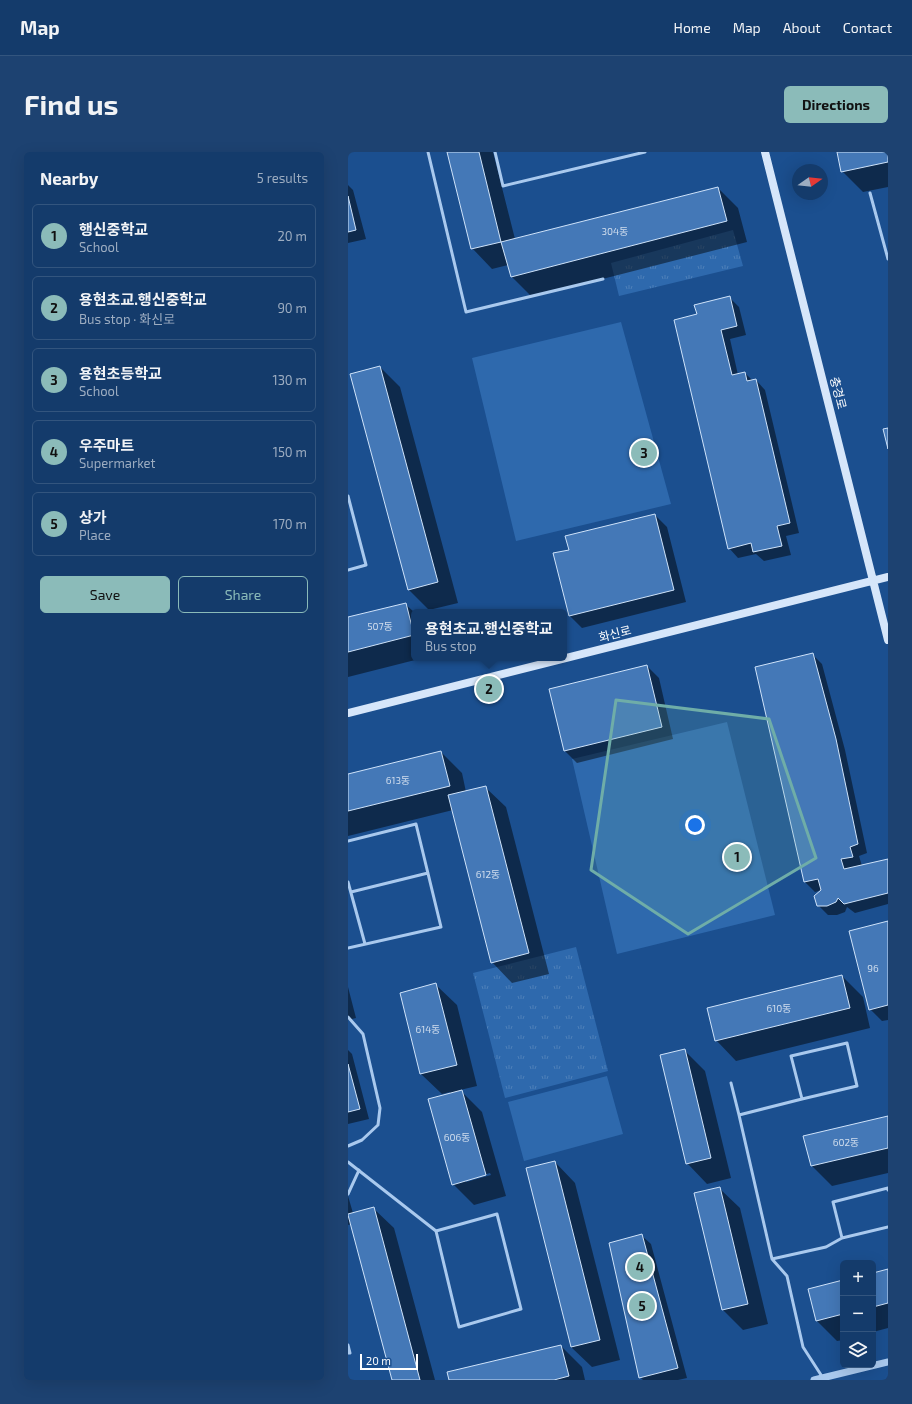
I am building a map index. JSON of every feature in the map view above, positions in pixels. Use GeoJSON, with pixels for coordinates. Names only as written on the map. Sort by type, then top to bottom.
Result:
{"type":"FeatureCollection","features":[{"type":"Feature","properties":{"kind":"main road","name":"충경로"},"geometry":{"type":"LineString","coordinates":[[765,152],[888,640]]}},
{"type":"Feature","properties":{"kind":"main road","name":"화신로"},"geometry":{"type":"LineString","coordinates":[[567,658],[888,577]]}},
{"type":"Feature","properties":{"kind":"main road","name":"화신로"},"geometry":{"type":"LineString","coordinates":[[348,713],[555,661]]}},
{"type":"Feature","properties":{"kind":"street"},"geometry":{"type":"LineString","coordinates":[[814,1380],[888,1362]]}},
{"type":"Feature","properties":{"kind":"lane"},"geometry":{"type":"LineString","coordinates":[[428,152],[466,312],[603,279]]}},
{"type":"Feature","properties":{"kind":"lane"},"geometry":{"type":"LineString","coordinates":[[495,152],[503,186],[645,152]]}},
{"type":"Feature","properties":{"kind":"lane"},"geometry":{"type":"LineString","coordinates":[[870,193],[888,259]]}},
{"type":"Feature","properties":{"kind":"lane"},"geometry":{"type":"LineString","coordinates":[[348,496],[366,565],[348,570]]}},
{"type":"Feature","properties":{"kind":"lane"},"geometry":{"type":"LineString","coordinates":[[348,841],[416,824],[442,927],[348,948]]}},
{"type":"Feature","properties":{"kind":"lane"},"geometry":{"type":"LineString","coordinates":[[351,892],[428,873]]}},
{"type":"Feature","properties":{"kind":"lane"},"geometry":{"type":"LineString","coordinates":[[348,882],[365,944]]}},
{"type":"Feature","properties":{"kind":"lane"},"geometry":{"type":"LineString","coordinates":[[348,1017],[363,1034],[380,1108],[378,1125],[362,1140],[348,1146]]}},
{"type":"Feature","properties":{"kind":"lane"},"geometry":{"type":"LineString","coordinates":[[739,1115],[857,1086],[847,1043],[791,1056],[802,1099]]}},
{"type":"Feature","properties":{"kind":"lane"},"geometry":{"type":"LineString","coordinates":[[732,1083],[772,1259],[787,1276],[803,1347],[822,1378]]}},
{"type":"Feature","properties":{"kind":"lane"},"geometry":{"type":"LineString","coordinates":[[348,1162],[436,1231],[460,1327],[521,1309],[497,1214],[436,1231]]}},
{"type":"Feature","properties":{"kind":"lane"},"geometry":{"type":"LineString","coordinates":[[348,1194],[359,1170]]}},
{"type":"Feature","properties":{"kind":"lane"},"geometry":{"type":"LineString","coordinates":[[842,1238],[833,1202],[888,1188],[888,1190]]}},
{"type":"Feature","properties":{"kind":"lane"},"geometry":{"type":"LineString","coordinates":[[772,1259],[826,1246],[842,1238],[888,1227]]}},
{"type":"Feature","properties":{"kind":"lane"},"geometry":{"type":"LineString","coordinates":[[348,1345],[350,1353],[348,1353]]}},
{"type":"Feature","properties":{"kind":"highlighted area"},"geometry":{"type":"Polygon","coordinates":[[[616,700],[769,719],[816,858],[688,934],[591,870],[616,700]]]}},
{"type":"Feature","properties":{"kind":"green space"},"geometry":{"type":"Polygon","coordinates":[[[733,230],[743,266],[619,296],[611,263],[733,230]]]}},
{"type":"Feature","properties":{"kind":"green space"},"geometry":{"type":"Polygon","coordinates":[[[621,322],[671,504],[516,541],[472,358],[621,322]]]}},
{"type":"Feature","properties":{"kind":"green space"},"geometry":{"type":"Polygon","coordinates":[[[727,722],[775,915],[617,954],[572,759],[727,722]]]}},
{"type":"Feature","properties":{"kind":"green space"},"geometry":{"type":"Polygon","coordinates":[[[576,947],[608,1071],[505,1098],[473,973],[576,947]]]}},
{"type":"Feature","properties":{"kind":"green space"},"geometry":{"type":"Polygon","coordinates":[[[607,1076],[623,1134],[524,1161],[508,1102],[607,1076]]]}},
{"type":"Feature","properties":{"kind":"building"},"geometry":{"type":"Polygon","coordinates":[[[447,152],[479,152],[501,242],[471,249],[447,152]]]}},
{"type":"Feature","properties":{"kind":"building"},"geometry":{"type":"Polygon","coordinates":[[[837,152],[888,152],[888,162],[841,172],[837,152]]]}},
{"type":"Feature","properties":{"kind":"building"},"geometry":{"type":"Polygon","coordinates":[[[718,187],[727,221],[511,277],[501,242],[718,187]]]}},
{"type":"Feature","properties":{"kind":"building"},"geometry":{"type":"Polygon","coordinates":[[[348,196],[356,230],[348,232],[348,196]]]}},
{"type":"Feature","properties":{"kind":"building"},"geometry":{"type":"Polygon","coordinates":[[[730,296],[737,326],[721,330],[732,375],[745,372],[747,381],[756,379],[790,523],[777,526],[782,546],[753,552],[751,543],[728,549],[674,320],[697,314],[694,305],[730,296]]]}},
{"type":"Feature","properties":{"kind":"building"},"geometry":{"type":"Polygon","coordinates":[[[380,366],[438,582],[408,590],[350,374],[380,366]]]}},
{"type":"Feature","properties":{"kind":"building"},"geometry":{"type":"Polygon","coordinates":[[[888,428],[888,449],[883,429],[888,428]]]}},
{"type":"Feature","properties":{"kind":"building"},"geometry":{"type":"Polygon","coordinates":[[[655,514],[674,590],[569,616],[553,553],[569,550],[565,536],[655,514]]]}},
{"type":"Feature","properties":{"kind":"building"},"geometry":{"type":"Polygon","coordinates":[[[406,603],[411,623],[411,636],[348,652],[348,617],[406,603]]]}},
{"type":"Feature","properties":{"kind":"building"},"geometry":{"type":"Polygon","coordinates":[[[813,653],[836,739],[858,844],[850,847],[853,857],[841,859],[844,869],[888,859],[888,893],[844,904],[838,898],[836,902],[827,906],[817,906],[814,896],[821,890],[818,879],[804,882],[755,667],[813,653]]]}},
{"type":"Feature","properties":{"kind":"building"},"geometry":{"type":"Polygon","coordinates":[[[647,665],[662,727],[564,751],[549,689],[647,665]]]}},
{"type":"Feature","properties":{"kind":"building"},"geometry":{"type":"Polygon","coordinates":[[[441,751],[450,786],[348,811],[348,774],[441,751]]]}},
{"type":"Feature","properties":{"kind":"building"},"geometry":{"type":"Polygon","coordinates":[[[486,786],[529,953],[491,963],[448,795],[486,786]]]}},
{"type":"Feature","properties":{"kind":"building"},"geometry":{"type":"Polygon","coordinates":[[[888,921],[888,1005],[869,1010],[849,931],[888,921]]]}},
{"type":"Feature","properties":{"kind":"building"},"geometry":{"type":"Polygon","coordinates":[[[842,975],[850,1008],[715,1041],[707,1008],[842,975]]]}},
{"type":"Feature","properties":{"kind":"building"},"geometry":{"type":"Polygon","coordinates":[[[436,983],[457,1065],[420,1074],[400,993],[436,983]]]}},
{"type":"Feature","properties":{"kind":"building"},"geometry":{"type":"Polygon","coordinates":[[[685,1049],[711,1158],[686,1164],[660,1055],[685,1049]]]}},
{"type":"Feature","properties":{"kind":"building"},"geometry":{"type":"Polygon","coordinates":[[[348,1064],[360,1109],[348,1112],[348,1064]]]}},
{"type":"Feature","properties":{"kind":"building"},"geometry":{"type":"Polygon","coordinates":[[[462,1090],[486,1175],[452,1185],[428,1099],[462,1090]]]}},
{"type":"Feature","properties":{"kind":"building"},"geometry":{"type":"Polygon","coordinates":[[[888,1116],[888,1148],[811,1166],[803,1136],[888,1116]]]}},
{"type":"Feature","properties":{"kind":"building"},"geometry":{"type":"Polygon","coordinates":[[[555,1161],[600,1340],[571,1347],[526,1168],[555,1161]]]}},
{"type":"Feature","properties":{"kind":"building"},"geometry":{"type":"Polygon","coordinates":[[[720,1187],[748,1304],[722,1310],[694,1193],[720,1187]]]}},
{"type":"Feature","properties":{"kind":"building"},"geometry":{"type":"Polygon","coordinates":[[[374,1207],[420,1380],[392,1380],[348,1215],[374,1207]]]}},
{"type":"Feature","properties":{"kind":"building"},"geometry":{"type":"Polygon","coordinates":[[[642,1234],[678,1368],[639,1378],[609,1243],[642,1234]]]}},
{"type":"Feature","properties":{"kind":"building"},"geometry":{"type":"Polygon","coordinates":[[[888,1269],[888,1303],[876,1306],[876,1296],[876,1272],[888,1269]]]}},
{"type":"Feature","properties":{"kind":"building"},"geometry":{"type":"Polygon","coordinates":[[[840,1281],[840,1315],[816,1321],[808,1289],[840,1281]]]}},
{"type":"Feature","properties":{"kind":"building"},"geometry":{"type":"Polygon","coordinates":[[[561,1345],[569,1376],[554,1380],[449,1380],[447,1372],[561,1345]]]}},
{"type":"Feature","properties":{"kind":"place","name":"용현초등학교"},"geometry":{"type":"Point","coordinates":[644,453]}},
{"type":"Feature","properties":{"kind":"place","name":"용현초교.행신중학교"},"geometry":{"type":"Point","coordinates":[489,689]}},
{"type":"Feature","properties":{"kind":"place","name":"행신중학교"},"geometry":{"type":"Point","coordinates":[737,857]}},
{"type":"Feature","properties":{"kind":"place","name":"우주마트"},"geometry":{"type":"Point","coordinates":[640,1267]}},
{"type":"Feature","properties":{"kind":"place","name":"상가"},"geometry":{"type":"Point","coordinates":[642,1306]}}]}
